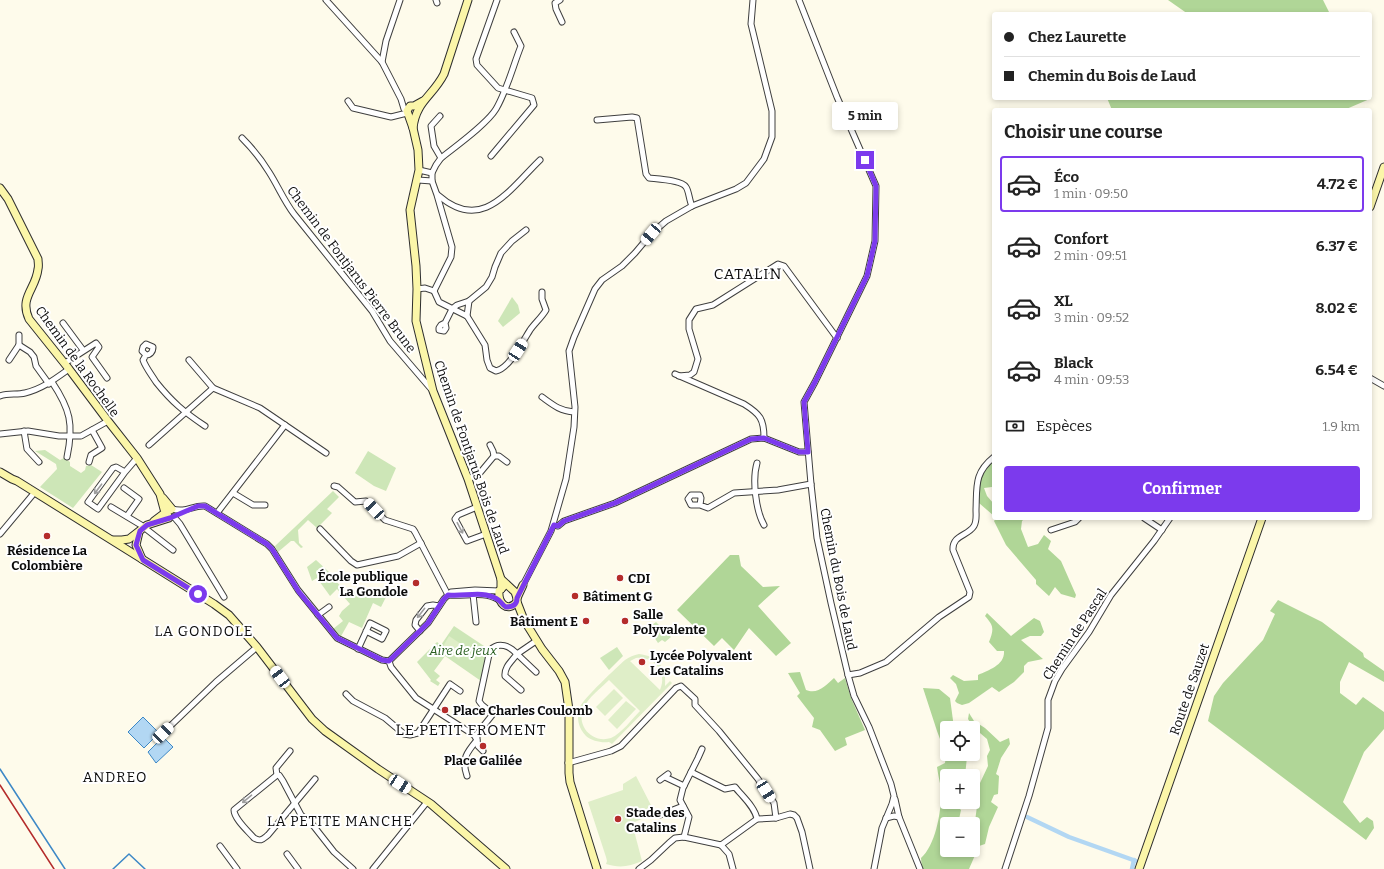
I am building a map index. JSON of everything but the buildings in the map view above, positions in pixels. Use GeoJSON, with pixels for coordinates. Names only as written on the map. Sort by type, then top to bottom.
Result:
{"type":"FeatureCollection","features":[{"type":"Feature","properties":{"kind":"street"},"geometry":{"type":"LineString","coordinates":[[326,0],[382,62],[401,99],[411,111]]}},
{"type":"Feature","properties":{"kind":"street"},"geometry":{"type":"LineString","coordinates":[[382,62],[386,41],[400,0]]}},
{"type":"Feature","properties":{"kind":"street"},"geometry":{"type":"LineString","coordinates":[[348,102],[353,108],[390,117],[411,111],[423,101],[434,89],[444,74],[468,0]]}},
{"type":"Feature","properties":{"kind":"street"},"geometry":{"type":"LineString","coordinates":[[491,156],[534,105],[532,98],[498,88],[477,65],[476,59],[497,0]]}},
{"type":"Feature","properties":{"kind":"street"},"geometry":{"type":"LineString","coordinates":[[560,0],[555,3],[562,22]]}},
{"type":"Feature","properties":{"kind":"street"},"geometry":{"type":"LineString","coordinates":[[509,607],[513,606],[517,600],[523,585],[554,525],[556,518],[568,470],[574,427],[569,351],[598,284],[622,266],[651,234],[666,221],[692,206],[736,189],[746,183],[764,159],[772,137],[772,111],[751,24],[753,0]]}},
{"type":"Feature","properties":{"kind":"street","name":"Chemin du Bois de Laud"},"geometry":{"type":"LineString","coordinates":[[799,0],[837,97],[876,186],[875,241],[867,276],[804,402],[817,538],[854,696],[869,727],[891,784],[899,817],[920,869]]}},
{"type":"Feature","properties":{"kind":"street"},"geometry":{"type":"LineString","coordinates":[[434,291],[451,258],[452,247],[432,181],[432,172],[441,158],[486,120],[496,109],[521,46],[514,32]]}},
{"type":"Feature","properties":{"kind":"street","name":"Chemin de Fontjarus Bois de Laud"},"geometry":{"type":"LineString","coordinates":[[411,111],[418,150],[419,170],[418,180],[410,210],[415,245],[418,289],[416,321],[433,391],[468,479],[501,579]]}},
{"type":"Feature","properties":{"kind":"street"},"geometry":{"type":"LineString","coordinates":[[440,116],[431,126],[434,146],[441,158]]}},
{"type":"Feature","properties":{"kind":"street"},"geometry":{"type":"LineString","coordinates":[[597,120],[632,117],[637,118],[646,174],[649,178],[680,182],[685,185],[688,199],[692,206]]}},
{"type":"Feature","properties":{"kind":"street","name":"Chemin de Fontjarus Pierre Brune"},"geometry":{"type":"LineString","coordinates":[[242,138],[266,167],[283,199],[294,214],[372,311],[390,341],[433,391]]}},
{"type":"Feature","properties":{"kind":"street"},"geometry":{"type":"LineString","coordinates":[[437,195],[453,207],[460,209],[481,210],[497,203],[540,160]]}},
{"type":"Feature","properties":{"kind":"street"},"geometry":{"type":"LineString","coordinates":[[1372,201],[1384,167]]}},
{"type":"Feature","properties":{"kind":"street"},"geometry":{"type":"LineString","coordinates":[[419,170],[432,172]]}},
{"type":"Feature","properties":{"kind":"street"},"geometry":{"type":"LineString","coordinates":[[418,180],[432,181]]}},
{"type":"Feature","properties":{"kind":"street","name":"Chemin de la Rochelle"},"geometry":{"type":"LineString","coordinates":[[0,188],[8,200],[38,259],[36,279],[26,299],[25,310],[29,319],[137,458],[160,494],[170,514],[180,524],[224,597]]}},
{"type":"Feature","properties":{"kind":"street"},"geometry":{"type":"LineString","coordinates":[[445,323],[452,309],[457,305],[469,301],[486,287],[492,277],[501,253],[526,230]]}},
{"type":"Feature","properties":{"kind":"street"},"geometry":{"type":"LineString","coordinates":[[764,438],[763,424],[760,416],[752,409],[744,404],[677,375],[690,374],[694,372],[698,359],[689,329],[689,320],[696,309],[713,305],[778,264],[784,266],[837,338]]}},
{"type":"Feature","properties":{"kind":"street"},"geometry":{"type":"LineString","coordinates":[[418,289],[425,288],[434,291],[439,302],[467,316],[485,345],[487,360],[490,368],[496,371],[502,369],[518,350],[546,310],[542,298],[542,292]]}},
{"type":"Feature","properties":{"kind":"street"},"geometry":{"type":"LineString","coordinates":[[467,316],[469,301]]}},
{"type":"Feature","properties":{"kind":"street"},"geometry":{"type":"LineString","coordinates":[[63,323],[92,357],[107,378]]}},
{"type":"Feature","properties":{"kind":"street"},"geometry":{"type":"LineString","coordinates":[[9,360],[20,345],[19,335]]}},
{"type":"Feature","properties":{"kind":"street"},"geometry":{"type":"LineString","coordinates":[[0,396],[6,394],[24,394],[50,383],[84,349],[96,343],[99,347],[92,357]]}},
{"type":"Feature","properties":{"kind":"street"},"geometry":{"type":"LineString","coordinates":[[150,345],[146,344],[142,351],[146,356],[143,360],[145,366],[165,393],[185,413],[205,426]]}},
{"type":"Feature","properties":{"kind":"street"},"geometry":{"type":"LineString","coordinates":[[20,345],[30,352],[34,357],[36,366],[63,398],[70,418],[71,436],[67,457]]}},
{"type":"Feature","properties":{"kind":"street"},"geometry":{"type":"LineString","coordinates":[[189,360],[213,388],[260,408],[326,453]]}},
{"type":"Feature","properties":{"kind":"street"},"geometry":{"type":"LineString","coordinates":[[1372,379],[1384,386]]}},
{"type":"Feature","properties":{"kind":"street"},"geometry":{"type":"LineString","coordinates":[[149,445],[213,388]]}},
{"type":"Feature","properties":{"kind":"street"},"geometry":{"type":"LineString","coordinates":[[542,397],[557,409],[565,412],[574,412]]}},
{"type":"Feature","properties":{"kind":"street"},"geometry":{"type":"LineString","coordinates":[[0,434],[28,431],[59,436],[81,436],[108,422]]}},
{"type":"Feature","properties":{"kind":"street"},"geometry":{"type":"LineString","coordinates":[[217,513],[285,425]]}},
{"type":"Feature","properties":{"kind":"street"},"geometry":{"type":"LineString","coordinates":[[89,462],[91,455],[102,448],[92,430]]}},
{"type":"Feature","properties":{"kind":"street"},"geometry":{"type":"LineString","coordinates":[[24,431],[27,449],[39,462]]}},
{"type":"Feature","properties":{"kind":"street"},"geometry":{"type":"LineString","coordinates":[[554,525],[558,526],[564,521],[615,503],[751,439],[764,438],[799,452],[808,452]]}},
{"type":"Feature","properties":{"kind":"street"},"geometry":{"type":"LineString","coordinates":[[468,479],[479,474],[494,456],[490,445]]}},
{"type":"Feature","properties":{"kind":"street"},"geometry":{"type":"LineString","coordinates":[[494,456],[499,456],[507,462]]}},
{"type":"Feature","properties":{"kind":"street"},"geometry":{"type":"LineString","coordinates":[[125,472],[116,467],[113,468],[88,502],[98,509],[137,458]]}},
{"type":"Feature","properties":{"kind":"street"},"geometry":{"type":"LineString","coordinates":[[848,675],[860,673],[886,662],[939,617],[968,597],[970,592],[953,545],[957,538],[974,526],[976,520],[977,486],[980,474],[985,465],[992,459]]}},
{"type":"Feature","properties":{"kind":"street"},"geometry":{"type":"LineString","coordinates":[[757,463],[755,468],[756,491],[760,518],[764,525]]}},
{"type":"Feature","properties":{"kind":"street"},"geometry":{"type":"LineString","coordinates":[[0,468],[14,477],[17,481]]}},
{"type":"Feature","properties":{"kind":"street"},"geometry":{"type":"LineString","coordinates":[[0,472],[113,540],[229,615],[257,647],[312,720],[378,770],[427,802],[506,869]]}},
{"type":"Feature","properties":{"kind":"street"},"geometry":{"type":"LineString","coordinates":[[700,505],[708,508],[734,493],[778,490],[811,484]]}},
{"type":"Feature","properties":{"kind":"street"},"geometry":{"type":"LineString","coordinates":[[334,486],[338,487],[355,502],[366,501],[385,520],[412,530],[421,543],[448,595]]}},
{"type":"Feature","properties":{"kind":"street"},"geometry":{"type":"LineString","coordinates":[[124,488],[139,499],[127,516]]}},
{"type":"Feature","properties":{"kind":"street"},"geometry":{"type":"LineString","coordinates":[[0,534],[35,492]]}},
{"type":"Feature","properties":{"kind":"street"},"geometry":{"type":"LineString","coordinates":[[233,493],[252,505],[265,506]]}},
{"type":"Feature","properties":{"kind":"street"},"geometry":{"type":"LineString","coordinates":[[170,514],[180,514],[198,506],[205,506],[267,544],[272,549],[298,590],[337,638],[382,660],[389,661]]}},
{"type":"Feature","properties":{"kind":"street"},"geometry":{"type":"LineString","coordinates":[[477,507],[458,515],[455,519],[467,541],[486,534]]}},
{"type":"Feature","properties":{"kind":"street"},"geometry":{"type":"LineString","coordinates":[[111,508],[127,516],[141,529],[174,550]]}},
{"type":"Feature","properties":{"kind":"street"},"geometry":{"type":"LineString","coordinates":[[113,540],[129,539],[141,529],[170,514],[188,510]]}},
{"type":"Feature","properties":{"kind":"street"},"geometry":{"type":"LineString","coordinates":[[180,514],[180,524]]}},
{"type":"Feature","properties":{"kind":"street"},"geometry":{"type":"LineString","coordinates":[[556,518],[564,521]]}},
{"type":"Feature","properties":{"kind":"street"},"geometry":{"type":"LineString","coordinates":[[1069,520],[1071,524]]}},
{"type":"Feature","properties":{"kind":"street"},"geometry":{"type":"LineString","coordinates":[[1051,530],[1071,524],[1077,520]]}},
{"type":"Feature","properties":{"kind":"street"},"geometry":{"type":"LineString","coordinates":[[1147,520],[1162,530]]}},
{"type":"Feature","properties":{"kind":"street","name":"Chemin de Pascal"},"geometry":{"type":"LineString","coordinates":[[1005,869],[1029,796],[1048,728],[1048,700],[1055,681],[1062,669],[1090,632],[1111,595],[1169,520]]}},
{"type":"Feature","properties":{"kind":"street","name":"Route de Sauzet"},"geometry":{"type":"LineString","coordinates":[[1140,869],[1261,520]]}},
{"type":"Feature","properties":{"kind":"street"},"geometry":{"type":"LineString","coordinates":[[127,550],[136,545],[141,529]]}},
{"type":"Feature","properties":{"kind":"street"},"geometry":{"type":"LineString","coordinates":[[320,529],[351,561],[357,565],[398,556],[421,543]]}},
{"type":"Feature","properties":{"kind":"street"},"geometry":{"type":"LineString","coordinates":[[127,550],[129,539]]}},
{"type":"Feature","properties":{"kind":"street"},"geometry":{"type":"LineString","coordinates":[[136,545],[144,561]]}},
{"type":"Feature","properties":{"kind":"street"},"geometry":{"type":"LineString","coordinates":[[499,600],[502,589],[501,579]]}},
{"type":"Feature","properties":{"kind":"street"},"geometry":{"type":"LineString","coordinates":[[501,579],[502,589],[517,600],[524,620],[536,641],[559,671],[565,682],[569,710],[568,763],[570,782],[597,869]]}},
{"type":"Feature","properties":{"kind":"street"},"geometry":{"type":"LineString","coordinates":[[389,661],[428,623],[439,606],[448,595],[454,591],[502,589],[523,585]]}},
{"type":"Feature","properties":{"kind":"street"},"geometry":{"type":"LineString","coordinates":[[448,595],[473,594],[491,596],[499,600],[504,606],[509,607],[524,620]]}},
{"type":"Feature","properties":{"kind":"street"},"geometry":{"type":"LineString","coordinates":[[473,594],[476,622]]}},
{"type":"Feature","properties":{"kind":"street"},"geometry":{"type":"LineString","coordinates":[[420,631],[415,625],[416,620],[427,606],[439,606]]}},
{"type":"Feature","properties":{"kind":"street"},"geometry":{"type":"LineString","coordinates":[[318,615],[329,607]]}},
{"type":"Feature","properties":{"kind":"street"},"geometry":{"type":"LineString","coordinates":[[358,648],[366,631]]}},
{"type":"Feature","properties":{"kind":"street"},"geometry":{"type":"LineString","coordinates":[[521,690],[505,676],[504,671],[517,654],[536,641]]}},
{"type":"Feature","properties":{"kind":"street"},"geometry":{"type":"LineString","coordinates":[[483,751],[478,746],[478,734],[493,714],[479,701],[490,650],[495,646],[502,645],[514,650],[536,672]]}},
{"type":"Feature","properties":{"kind":"street"},"geometry":{"type":"LineString","coordinates":[[163,733],[216,682],[257,647]]}},
{"type":"Feature","properties":{"kind":"street"},"geometry":{"type":"LineString","coordinates":[[389,661],[391,667],[416,698],[474,735],[478,740]]}},
{"type":"Feature","properties":{"kind":"street"},"geometry":{"type":"LineString","coordinates":[[346,694],[353,701],[385,718],[404,734],[410,735],[418,732],[450,684],[460,691]]}},
{"type":"Feature","properties":{"kind":"street"},"geometry":{"type":"LineString","coordinates":[[568,763],[611,751],[621,746],[676,688],[681,686],[695,699],[695,706],[719,731],[758,779],[774,803],[776,818]]}},
{"type":"Feature","properties":{"kind":"street"},"geometry":{"type":"LineString","coordinates":[[467,776],[464,769],[464,762],[469,750],[478,740]]}},
{"type":"Feature","properties":{"kind":"street"},"geometry":{"type":"LineString","coordinates":[[684,837],[688,817],[680,800],[684,786],[702,749]]}},
{"type":"Feature","properties":{"kind":"street"},"geometry":{"type":"LineString","coordinates":[[290,751],[276,768],[277,775],[279,775],[283,780],[301,815],[312,824],[334,852],[352,869]]}},
{"type":"Feature","properties":{"kind":"street"},"geometry":{"type":"LineString","coordinates":[[691,772],[725,789],[735,787],[753,810],[757,819]]}},
{"type":"Feature","properties":{"kind":"street"},"geometry":{"type":"LineString","coordinates":[[277,775],[234,810],[234,814],[254,838],[258,840],[263,840],[314,779]]}},
{"type":"Feature","properties":{"kind":"street"},"geometry":{"type":"LineString","coordinates":[[665,777],[684,786]]}},
{"type":"Feature","properties":{"kind":"street"},"geometry":{"type":"LineString","coordinates":[[874,869],[882,828],[894,796]]}},
{"type":"Feature","properties":{"kind":"street"},"geometry":{"type":"LineString","coordinates":[[376,868],[427,802]]}},
{"type":"Feature","properties":{"kind":"street"},"geometry":{"type":"LineString","coordinates":[[660,815],[683,806]]}},
{"type":"Feature","properties":{"kind":"street"},"geometry":{"type":"LineString","coordinates":[[721,845],[757,819],[776,818],[790,814],[794,815],[797,818],[802,832],[810,869]]}},
{"type":"Feature","properties":{"kind":"street"},"geometry":{"type":"LineString","coordinates":[[886,818],[894,816],[899,817]]}},
{"type":"Feature","properties":{"kind":"street"},"geometry":{"type":"LineString","coordinates":[[639,869],[675,838],[684,837],[721,845],[729,854],[733,869]]}},
{"type":"Feature","properties":{"kind":"street"},"geometry":{"type":"LineString","coordinates":[[589,843],[600,869]]}},
{"type":"Feature","properties":{"kind":"street"},"geometry":{"type":"LineString","coordinates":[[220,846],[237,869]]}},
{"type":"Feature","properties":{"kind":"street"},"geometry":{"type":"LineString","coordinates":[[287,854],[298,869]]}},
{"type":"Feature","properties":{"kind":"green space"},"geometry":{"type":"Polygon","coordinates":[[[1168,0],[1323,0],[1329,12],[1185,12],[1168,0]]]}},
{"type":"Feature","properties":{"kind":"green space"},"geometry":{"type":"Polygon","coordinates":[[[1108,100],[1367,100],[1349,108],[1111,108],[1108,100]]]}},
{"type":"Feature","properties":{"kind":"green space"},"geometry":{"type":"Polygon","coordinates":[[[512,297],[518,305],[520,313],[503,327],[498,321],[512,297]]]}},
{"type":"Feature","properties":{"kind":"green space"},"geometry":{"type":"Polygon","coordinates":[[[45,450],[60,460],[64,458],[70,462],[70,466],[81,473],[85,470],[86,466],[91,465],[102,472],[73,508],[40,487],[57,469],[56,464],[35,451],[45,450]]]}},
{"type":"Feature","properties":{"kind":"green space"},"geometry":{"type":"Polygon","coordinates":[[[368,451],[396,468],[386,491],[374,486],[355,473],[368,451]]]}},
{"type":"Feature","properties":{"kind":"green space"},"geometry":{"type":"Polygon","coordinates":[[[992,461],[992,487],[984,488],[987,496],[992,502],[992,514],[979,503],[979,481],[983,471],[992,461]]]}},
{"type":"Feature","properties":{"kind":"green space"},"geometry":{"type":"Polygon","coordinates":[[[333,491],[339,497],[327,509],[332,513],[317,528],[308,520],[298,530],[299,543],[303,547],[301,548],[294,541],[291,541],[278,552],[275,546],[333,491]]]}},
{"type":"Feature","properties":{"kind":"green space"},"geometry":{"type":"Polygon","coordinates":[[[1023,520],[1021,529],[1028,547],[1038,544],[1044,535],[1051,541],[1048,549],[1061,561],[1076,595],[1075,598],[1061,594],[1055,587],[1049,596],[1036,584],[1036,580],[1006,545],[994,521],[1023,520]]]}},
{"type":"Feature","properties":{"kind":"green space"},"geometry":{"type":"Polygon","coordinates":[[[730,555],[739,555],[741,566],[763,587],[780,586],[758,606],[791,643],[776,656],[749,628],[734,650],[722,638],[714,646],[677,610],[730,555]]]}},
{"type":"Feature","properties":{"kind":"green space"},"geometry":{"type":"Polygon","coordinates":[[[316,560],[329,572],[330,575],[350,596],[360,586],[364,586],[367,598],[386,597],[381,607],[373,603],[362,628],[349,622],[340,638],[333,629],[343,621],[339,616],[350,604],[337,589],[330,596],[317,578],[312,581],[307,567],[316,560]]]}},
{"type":"Feature","properties":{"kind":"green space"},"geometry":{"type":"Polygon","coordinates":[[[1278,600],[1322,622],[1363,653],[1364,657],[1384,671],[1384,682],[1349,662],[1340,682],[1340,693],[1356,705],[1363,697],[1384,712],[1384,729],[1364,752],[1343,802],[1360,823],[1367,817],[1373,821],[1374,828],[1366,840],[1208,721],[1214,696],[1223,683],[1263,640],[1275,614],[1270,611],[1278,600]]]}},
{"type":"Feature","properties":{"kind":"green space"},"geometry":{"type":"Polygon","coordinates":[[[987,613],[1011,636],[1034,618],[1040,621],[1044,632],[1041,636],[1030,636],[1021,640],[1043,659],[1028,662],[1024,666],[1024,672],[1014,682],[999,692],[992,687],[969,703],[962,705],[955,701],[959,693],[956,684],[950,678],[953,675],[964,681],[978,680],[978,675],[996,666],[1004,656],[1004,651],[997,651],[989,642],[992,634],[992,625],[985,616],[987,613]]]}},
{"type":"Feature","properties":{"kind":"green space"},"geometry":{"type":"Polygon","coordinates":[[[656,622],[671,637],[665,642],[662,640],[658,643],[648,628],[656,622]]]}},
{"type":"Feature","properties":{"kind":"green space","name":"Aire de jeux"},"geometry":{"type":"Polygon","coordinates":[[[454,626],[487,648],[481,681],[445,656],[434,671],[440,676],[436,680],[440,683],[438,686],[430,681],[431,680],[417,662],[437,642],[441,645],[454,626]]]}},
{"type":"Feature","properties":{"kind":"green space"},"geometry":{"type":"Polygon","coordinates":[[[449,636],[467,648],[459,659],[442,648],[449,636]]]}},
{"type":"Feature","properties":{"kind":"green space"},"geometry":{"type":"Polygon","coordinates":[[[617,647],[623,656],[609,670],[600,658],[617,647]]]}},
{"type":"Feature","properties":{"kind":"green space"},"geometry":{"type":"Polygon","coordinates":[[[639,654],[651,657],[660,664],[664,673],[665,686],[670,681],[672,683],[612,744],[609,742],[597,741],[588,738],[581,730],[578,722],[578,715],[582,703],[593,690],[625,660],[639,654]],[[636,658],[630,661],[660,690],[662,677],[658,666],[654,662],[643,658],[636,658]],[[609,680],[589,700],[584,707],[582,714],[582,720],[587,732],[592,736],[604,739],[611,738],[623,730],[640,711],[609,680]]]}},
{"type":"Feature","properties":{"kind":"green space"},"geometry":{"type":"Polygon","coordinates":[[[800,672],[806,690],[810,691],[822,688],[834,678],[838,683],[845,678],[851,698],[865,730],[845,738],[847,745],[835,751],[820,730],[812,727],[814,718],[797,696],[800,693],[788,673],[800,672]]]}},
{"type":"Feature","properties":{"kind":"green space"},"geometry":{"type":"Polygon","coordinates":[[[923,688],[939,689],[950,698],[953,721],[940,721],[940,739],[923,688]]]}},
{"type":"Feature","properties":{"kind":"green space"},"geometry":{"type":"Polygon","coordinates":[[[614,689],[623,698],[605,716],[596,707],[614,689]]]}},
{"type":"Feature","properties":{"kind":"green space"},"geometry":{"type":"Polygon","coordinates":[[[626,701],[636,709],[617,729],[608,720],[626,701]]]}},
{"type":"Feature","properties":{"kind":"green space"},"geometry":{"type":"Polygon","coordinates":[[[969,713],[974,721],[969,721],[968,719],[969,713]]]}},
{"type":"Feature","properties":{"kind":"green space"},"geometry":{"type":"Polygon","coordinates":[[[980,725],[1000,742],[1009,738],[1010,744],[1001,758],[996,774],[999,776],[998,794],[994,795],[991,802],[998,807],[989,827],[985,844],[980,846],[980,817],[976,817],[977,809],[980,809],[980,783],[988,766],[987,756],[990,750],[987,739],[980,733],[980,725]]]}},
{"type":"Feature","properties":{"kind":"green space"},"geometry":{"type":"Polygon","coordinates":[[[945,761],[967,761],[966,769],[940,769],[940,784],[937,767],[945,763],[945,761]]]}},
{"type":"Feature","properties":{"kind":"green space","name":"Stade des Catalins"},"geometry":{"type":"Polygon","coordinates":[[[636,776],[655,813],[632,823],[642,861],[633,865],[624,866],[606,864],[606,857],[588,802],[623,790],[623,784],[636,776]]]}},
{"type":"Feature","properties":{"kind":"green space"},"geometry":{"type":"Polygon","coordinates":[[[940,806],[940,809],[961,810],[960,817],[940,817],[940,857],[974,857],[969,869],[922,869],[921,858],[931,845],[939,816],[940,806]]]}},
{"type":"Feature","properties":{"kind":"water"},"geometry":{"type":"Polygon","coordinates":[[[143,717],[159,733],[144,748],[128,732],[143,717]]]}},
{"type":"Feature","properties":{"kind":"water"},"geometry":{"type":"Polygon","coordinates":[[[163,737],[173,747],[156,763],[148,752],[163,737]]]}},
{"type":"Feature","properties":{"kind":"waterway"},"geometry":{"type":"LineString","coordinates":[[0,769],[65,869]]}},
{"type":"Feature","properties":{"kind":"waterway"},"geometry":{"type":"LineString","coordinates":[[1027,817],[1069,837],[1136,861]]}},
{"type":"Feature","properties":{"kind":"waterway"},"geometry":{"type":"LineString","coordinates":[[113,869],[129,854],[145,869]]}},
{"type":"Feature","properties":{"kind":"waterway"},"geometry":{"type":"LineString","coordinates":[[1132,869],[1134,860]]}},
{"type":"Feature","properties":{"kind":"railway"},"geometry":{"type":"LineString","coordinates":[[0,785],[54,869]]}},
{"type":"Feature","properties":{"kind":"place","name":"Résidence La Colombière"},"geometry":{"type":"Point","coordinates":[47,536]}},
{"type":"Feature","properties":{"kind":"place","name":"CDI"},"geometry":{"type":"Point","coordinates":[620,578]}},
{"type":"Feature","properties":{"kind":"place","name":"École publique La Gondole"},"geometry":{"type":"Point","coordinates":[416,583]}},
{"type":"Feature","properties":{"kind":"place","name":"Bâtiment G"},"geometry":{"type":"Point","coordinates":[575,596]}},
{"type":"Feature","properties":{"kind":"place","name":"Bâtiment E"},"geometry":{"type":"Point","coordinates":[586,621]}},
{"type":"Feature","properties":{"kind":"place","name":"Salle Polyvalente"},"geometry":{"type":"Point","coordinates":[625,621]}},
{"type":"Feature","properties":{"kind":"place","name":"Lycée Polyvalent Les Catalins"},"geometry":{"type":"Point","coordinates":[642,662]}},
{"type":"Feature","properties":{"kind":"place","name":"Place Charles Coulomb"},"geometry":{"type":"Point","coordinates":[445,710]}},
{"type":"Feature","properties":{"kind":"place","name":"Place Galilée"},"geometry":{"type":"Point","coordinates":[483,746]}},
{"type":"Feature","properties":{"kind":"place","name":"Stade des Catalins"},"geometry":{"type":"Point","coordinates":[618,819]}},
{"type":"Feature","properties":{"kind":"district","name":"CATALIN"},"geometry":{"type":"Point","coordinates":[748,274]}},
{"type":"Feature","properties":{"kind":"district","name":"LA GONDOLE"},"geometry":{"type":"Point","coordinates":[204,631]}},
{"type":"Feature","properties":{"kind":"district","name":"LE PETIT FROMENT"},"geometry":{"type":"Point","coordinates":[471,730]}},
{"type":"Feature","properties":{"kind":"district","name":"ANDREO"},"geometry":{"type":"Point","coordinates":[115,777]}},
{"type":"Feature","properties":{"kind":"district","name":"LA PETITE MANCHE"},"geometry":{"type":"Point","coordinates":[340,821]}},
{"type":"Feature","properties":{"kind":"route"},"geometry":{"type":"LineString","coordinates":[[198,594],[143,560],[136,545],[137,537],[141,529],[147,525],[170,518],[198,506],[205,506],[267,544],[272,549],[299,592],[340,641],[382,660],[389,661],[428,623],[448,595],[480,594],[491,596],[499,600],[501,604],[506,607],[513,606],[517,602],[517,598],[523,585],[554,525],[558,526],[564,521],[615,503],[669,476],[751,439],[764,438],[799,452],[808,452],[804,402],[867,276],[875,241],[876,186],[865,160]]}}]}
